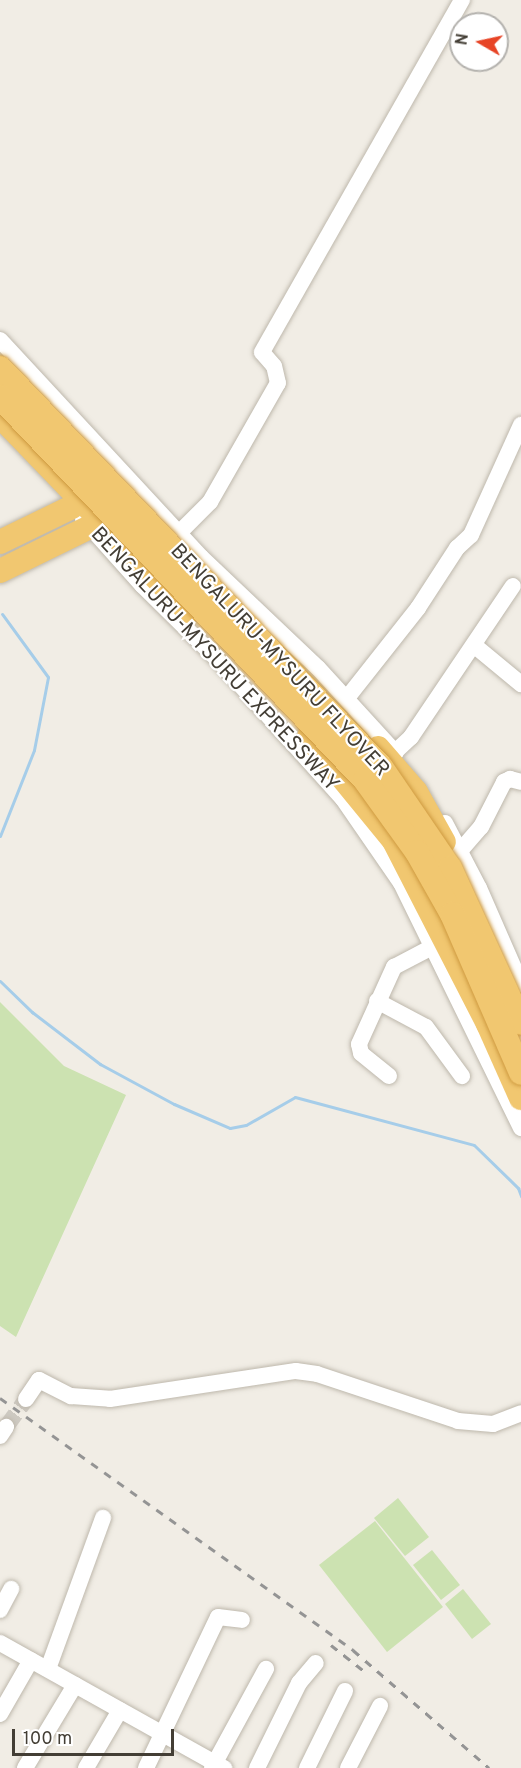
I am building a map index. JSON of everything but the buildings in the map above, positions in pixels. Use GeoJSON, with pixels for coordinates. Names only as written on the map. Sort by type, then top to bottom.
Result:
{"type":"FeatureCollection","features":[{"type":"Feature","properties":{"kind":"highway"},"geometry":{"type":"LineString","coordinates":[[0,355],[340,706],[416,792],[516,973],[521,1003]]}},
{"type":"Feature","properties":{"kind":"highway","name":"BENGALURU-MYSURU FLYOVER"},"geometry":{"type":"LineString","coordinates":[[0,368],[381,767],[434,841],[460,886],[521,1023]]}},
{"type":"Feature","properties":{"kind":"highway","name":"BENGALURU-MYSURU EXPRESSWAY"},"geometry":{"type":"LineString","coordinates":[[0,397],[365,780],[417,852],[452,914],[521,1073]]}},
{"type":"Feature","properties":{"kind":"highway","name":"BENGALURU-MYSURU EXPRESSWAY"},"geometry":{"type":"LineString","coordinates":[[0,416],[324,752],[394,841],[462,986],[521,1098]]}},
{"type":"Feature","properties":{"kind":"highway"},"geometry":{"type":"LineString","coordinates":[[0,542],[72,507]]}},
{"type":"Feature","properties":{"kind":"highway"},"geometry":{"type":"LineString","coordinates":[[0,571],[90,527]]}},
{"type":"Feature","properties":{"kind":"street"},"geometry":{"type":"LineString","coordinates":[[179,533],[210,502],[278,383],[274,366],[262,352],[462,0]]}},
{"type":"Feature","properties":{"kind":"street"},"geometry":{"type":"LineString","coordinates":[[0,340],[179,533],[346,698],[422,786],[460,850],[516,973],[462,986]]}},
{"type":"Feature","properties":{"kind":"street"},"geometry":{"type":"LineString","coordinates":[[346,698],[418,608],[457,548],[471,535],[521,425]]}},
{"type":"Feature","properties":{"kind":"street","name":"BENGALURU-MYSURU EXPRESSWAY"},"geometry":{"type":"LineString","coordinates":[[0,432],[142,585],[216,658],[343,799],[401,883],[434,946],[462,986],[521,1128]]}},
{"type":"Feature","properties":{"kind":"street"},"geometry":{"type":"LineString","coordinates":[[395,752],[411,737],[475,646],[513,586]]}},
{"type":"Feature","properties":{"kind":"street"},"geometry":{"type":"LineString","coordinates":[[475,646],[521,684]]}},
{"type":"Feature","properties":{"kind":"street"},"geometry":{"type":"LineString","coordinates":[[460,850],[481,827],[504,782],[510,779],[521,782]]}},
{"type":"Feature","properties":{"kind":"street"},"geometry":{"type":"LineString","coordinates":[[389,1076],[358,1050],[394,967],[434,946]]}},
{"type":"Feature","properties":{"kind":"street"},"geometry":{"type":"LineString","coordinates":[[377,1002],[426,1027],[462,1076]]}},
{"type":"Feature","properties":{"kind":"street"},"geometry":{"type":"LineString","coordinates":[[26,1399],[39,1380],[71,1396],[110,1399],[296,1371],[317,1374],[458,1421],[493,1424],[521,1413]]}},
{"type":"Feature","properties":{"kind":"street"},"geometry":{"type":"LineString","coordinates":[[48,1669],[104,1518]]}},
{"type":"Feature","properties":{"kind":"street"},"geometry":{"type":"LineString","coordinates":[[0,1610],[11,1589]]}},
{"type":"Feature","properties":{"kind":"street"},"geometry":{"type":"LineString","coordinates":[[146,1768],[165,1735],[218,1617],[242,1620]]}},
{"type":"Feature","properties":{"kind":"street"},"geometry":{"type":"LineString","coordinates":[[0,1643],[217,1766],[266,1668]]}},
{"type":"Feature","properties":{"kind":"street"},"geometry":{"type":"LineString","coordinates":[[0,1714],[31,1660]]}},
{"type":"Feature","properties":{"kind":"street"},"geometry":{"type":"LineString","coordinates":[[257,1768],[299,1683],[316,1663]]}},
{"type":"Feature","properties":{"kind":"street"},"geometry":{"type":"LineString","coordinates":[[25,1768],[75,1685]]}},
{"type":"Feature","properties":{"kind":"street"},"geometry":{"type":"LineString","coordinates":[[307,1768],[345,1691]]}},
{"type":"Feature","properties":{"kind":"street"},"geometry":{"type":"LineString","coordinates":[[348,1768],[380,1706]]}},
{"type":"Feature","properties":{"kind":"street"},"geometry":{"type":"LineString","coordinates":[[86,1768],[120,1710]]}},
{"type":"Feature","properties":{"kind":"green space"},"geometry":{"type":"Polygon","coordinates":[[[0,1002],[64,1066],[126,1095],[16,1337],[0,1326],[0,1002]]]}},
{"type":"Feature","properties":{"kind":"green space"},"geometry":{"type":"Polygon","coordinates":[[[398,1498],[429,1537],[405,1556],[374,1518],[398,1498]]]}},
{"type":"Feature","properties":{"kind":"green space"},"geometry":{"type":"Polygon","coordinates":[[[375,1521],[443,1607],[387,1652],[319,1565],[375,1521]]]}},
{"type":"Feature","properties":{"kind":"green space"},"geometry":{"type":"Polygon","coordinates":[[[432,1550],[460,1585],[441,1600],[413,1565],[432,1550]]]}},
{"type":"Feature","properties":{"kind":"green space"},"geometry":{"type":"Polygon","coordinates":[[[463,1589],[491,1624],[472,1639],[445,1604],[463,1589]]]}},
{"type":"Feature","properties":{"kind":"waterway"},"geometry":{"type":"LineString","coordinates":[[0,836],[34,750],[48,677],[2,614]]}},
{"type":"Feature","properties":{"kind":"waterway"},"geometry":{"type":"LineString","coordinates":[[0,981],[32,1012],[100,1064],[174,1104],[230,1128],[246,1125],[295,1097],[474,1145],[518,1188],[521,1196]]}},
{"type":"Feature","properties":{"kind":"tunnel"},"geometry":{"type":"LineString","coordinates":[[6,1427],[26,1399]]}},
{"type":"Feature","properties":{"kind":"railway"},"geometry":{"type":"LineString","coordinates":[[0,1398],[353,1650],[489,1768]]}},
{"type":"Feature","properties":{"kind":"railway"},"geometry":{"type":"LineString","coordinates":[[331,1645],[364,1671]]}}]}
